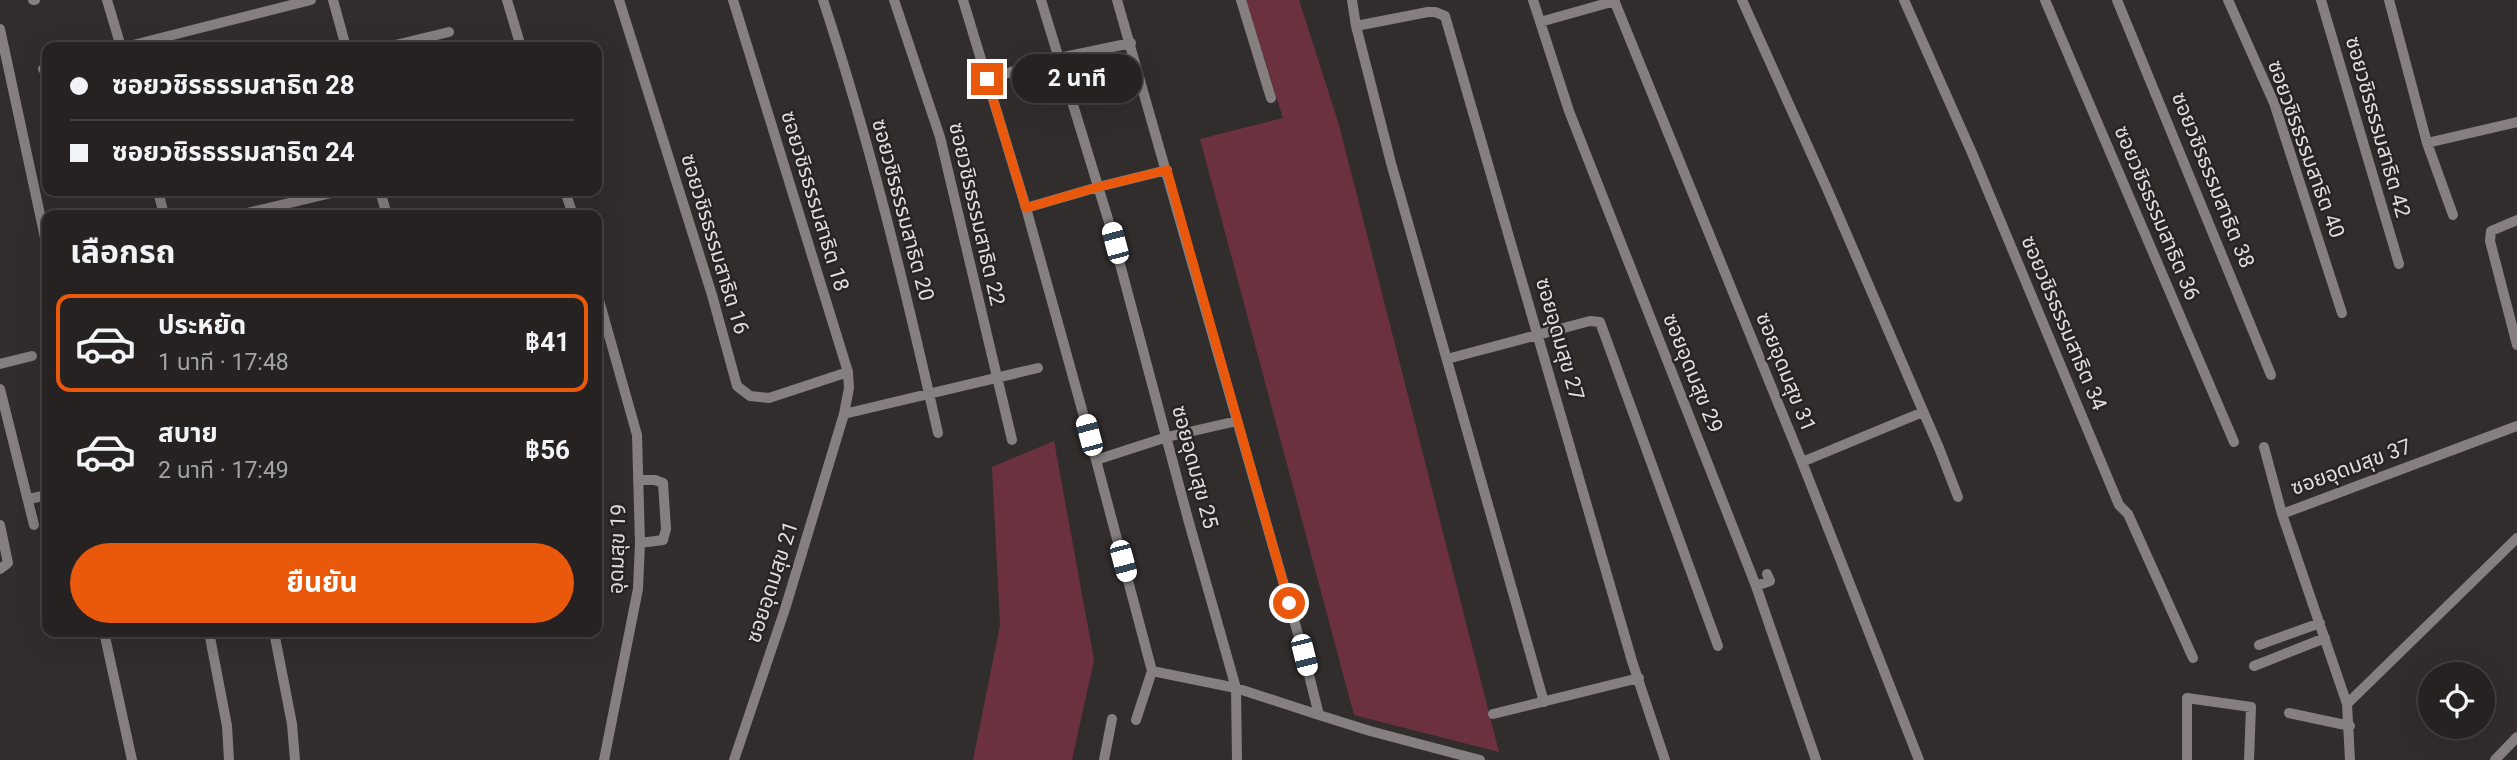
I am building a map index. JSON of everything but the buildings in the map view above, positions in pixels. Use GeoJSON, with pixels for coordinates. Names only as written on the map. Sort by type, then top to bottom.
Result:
{"type":"FeatureCollection","features":[{"type":"Feature","properties":{"kind":"street"},"geometry":{"type":"LineString","coordinates":[[107,0],[121,42]]}},
{"type":"Feature","properties":{"kind":"street"},"geometry":{"type":"LineString","coordinates":[[143,42],[311,0]]}},
{"type":"Feature","properties":{"kind":"street"},"geometry":{"type":"LineString","coordinates":[[333,0],[345,42]]}},
{"type":"Feature","properties":{"kind":"street"},"geometry":{"type":"LineString","coordinates":[[507,0],[520,42]]}},
{"type":"Feature","properties":{"kind":"street","name":"ซอยวชิรธรรมสาธิต 16"},"geometry":{"type":"LineString","coordinates":[[619,0],[712,295],[737,386],[750,396],[769,398],[848,372]]}},
{"type":"Feature","properties":{"kind":"street","name":"ซอยวชิรธรรมสาธิต 18"},"geometry":{"type":"LineString","coordinates":[[733,0],[848,372],[849,388],[844,414]]}},
{"type":"Feature","properties":{"kind":"street","name":"ซอยวชิรธรรมสาธิต 20"},"geometry":{"type":"LineString","coordinates":[[823,0],[868,151],[938,433]]}},
{"type":"Feature","properties":{"kind":"street","name":"ซอยวชิรธรรมสาธิต 22"},"geometry":{"type":"LineString","coordinates":[[894,0],[940,137],[1012,440]]}},
{"type":"Feature","properties":{"kind":"street"},"geometry":{"type":"LineString","coordinates":[[963,0],[1026,208],[1152,671],[1136,720]]}},
{"type":"Feature","properties":{"kind":"street","name":"ซอยอุดมสุข 25"},"geometry":{"type":"LineString","coordinates":[[1041,0],[1098,187],[1236,688],[1237,760]]}},
{"type":"Feature","properties":{"kind":"street"},"geometry":{"type":"LineString","coordinates":[[1117,0],[1319,715]]}},
{"type":"Feature","properties":{"kind":"street"},"geometry":{"type":"LineString","coordinates":[[1241,0],[1270,98]]}},
{"type":"Feature","properties":{"kind":"street"},"geometry":{"type":"LineString","coordinates":[[1352,0],[1356,26],[1391,163],[1544,702]]}},
{"type":"Feature","properties":{"kind":"street","name":"ซอยอุดมสุข 29"},"geometry":{"type":"LineString","coordinates":[[1533,0],[1569,111],[1756,586],[1816,760]]}},
{"type":"Feature","properties":{"kind":"street"},"geometry":{"type":"LineString","coordinates":[[1742,0],[1958,497]]}},
{"type":"Feature","properties":{"kind":"street","name":"ซอยวชิรธรรมสาธิต 34"},"geometry":{"type":"LineString","coordinates":[[1904,0],[1972,153],[2119,505],[2128,514],[2193,658]]}},
{"type":"Feature","properties":{"kind":"street","name":"ซอยวชิรธรรมสาธิต 36"},"geometry":{"type":"LineString","coordinates":[[2045,0],[2234,442]]}},
{"type":"Feature","properties":{"kind":"street","name":"ซอยวชิรธรรมสาธิต 38"},"geometry":{"type":"LineString","coordinates":[[2118,0],[2271,375]]}},
{"type":"Feature","properties":{"kind":"street","name":"ซอยวชิรธรรมสาธิต 40"},"geometry":{"type":"LineString","coordinates":[[2228,0],[2274,103],[2342,313]]}},
{"type":"Feature","properties":{"kind":"street","name":"ซอยวชิรธรรมสาธิต 42"},"geometry":{"type":"LineString","coordinates":[[2321,0],[2399,264]]}},
{"type":"Feature","properties":{"kind":"street"},"geometry":{"type":"LineString","coordinates":[[2389,0],[2427,143],[2453,215]]}},
{"type":"Feature","properties":{"kind":"street"},"geometry":{"type":"LineString","coordinates":[[1540,22],[1614,1]]}},
{"type":"Feature","properties":{"kind":"street","name":"ซอยอุดมสุข 31"},"geometry":{"type":"LineString","coordinates":[[1614,1],[1802,462],[1919,760]]}},
{"type":"Feature","properties":{"kind":"street","name":"ซอยอุดมสุข 27"},"geometry":{"type":"LineString","coordinates":[[1356,26],[1428,12],[1445,16],[1665,760]]}},
{"type":"Feature","properties":{"kind":"street"},"geometry":{"type":"LineString","coordinates":[[0,29],[42,224]]}},
{"type":"Feature","properties":{"kind":"street"},"geometry":{"type":"LineString","coordinates":[[408,42],[449,32]]}},
{"type":"Feature","properties":{"kind":"street"},"geometry":{"type":"LineString","coordinates":[[987,79],[1059,58],[1131,43]]}},
{"type":"Feature","properties":{"kind":"street"},"geometry":{"type":"LineString","coordinates":[[2427,143],[2517,121]]}},
{"type":"Feature","properties":{"kind":"street"},"geometry":{"type":"LineString","coordinates":[[1026,208],[1167,170]]}},
{"type":"Feature","properties":{"kind":"street"},"geometry":{"type":"LineString","coordinates":[[260,210],[319,196]]}},
{"type":"Feature","properties":{"kind":"street"},"geometry":{"type":"LineString","coordinates":[[2517,220],[2491,231],[2490,242],[2517,345]]}},
{"type":"Feature","properties":{"kind":"street","name":"อุดมสุข 19"},"geometry":{"type":"LineString","coordinates":[[602,311],[637,435],[640,543],[638,589],[604,760]]}},
{"type":"Feature","properties":{"kind":"street"},"geometry":{"type":"LineString","coordinates":[[1447,359],[1591,321],[1600,322],[1718,646]]}},
{"type":"Feature","properties":{"kind":"street"},"geometry":{"type":"LineString","coordinates":[[0,364],[32,356]]}},
{"type":"Feature","properties":{"kind":"street"},"geometry":{"type":"LineString","coordinates":[[844,414],[1038,368]]}},
{"type":"Feature","properties":{"kind":"street"},"geometry":{"type":"LineString","coordinates":[[0,389],[34,525]]}},
{"type":"Feature","properties":{"kind":"street"},"geometry":{"type":"LineString","coordinates":[[1802,462],[1923,412]]}},
{"type":"Feature","properties":{"kind":"street","name":"ซอยอุดมสุข 21"},"geometry":{"type":"LineString","coordinates":[[734,760],[785,609],[844,414]]}},
{"type":"Feature","properties":{"kind":"street"},"geometry":{"type":"LineString","coordinates":[[1096,460],[1167,437],[1237,421]]}},
{"type":"Feature","properties":{"kind":"street","name":"ซอยอุดมสุข 37"},"geometry":{"type":"LineString","coordinates":[[2350,760],[2347,704],[2282,514],[2517,426]]}},
{"type":"Feature","properties":{"kind":"street"},"geometry":{"type":"LineString","coordinates":[[2264,447],[2282,514]]}},
{"type":"Feature","properties":{"kind":"street"},"geometry":{"type":"LineString","coordinates":[[638,480],[663,483],[666,530],[663,540],[640,543]]}},
{"type":"Feature","properties":{"kind":"street"},"geometry":{"type":"LineString","coordinates":[[29,499],[42,496]]}},
{"type":"Feature","properties":{"kind":"street"},"geometry":{"type":"LineString","coordinates":[[0,524],[8,563],[0,569]]}},
{"type":"Feature","properties":{"kind":"street"},"geometry":{"type":"LineString","coordinates":[[2347,704],[2517,538]]}},
{"type":"Feature","properties":{"kind":"street"},"geometry":{"type":"LineString","coordinates":[[1756,586],[1770,581],[1768,574]]}},
{"type":"Feature","properties":{"kind":"street"},"geometry":{"type":"LineString","coordinates":[[2259,645],[2320,623]]}},
{"type":"Feature","properties":{"kind":"street"},"geometry":{"type":"LineString","coordinates":[[105,637],[132,760]]}},
{"type":"Feature","properties":{"kind":"street"},"geometry":{"type":"LineString","coordinates":[[210,637],[227,726],[229,760]]}},
{"type":"Feature","properties":{"kind":"street"},"geometry":{"type":"LineString","coordinates":[[275,637],[292,724],[295,760]]}},
{"type":"Feature","properties":{"kind":"street"},"geometry":{"type":"LineString","coordinates":[[2254,666],[2325,638]]}},
{"type":"Feature","properties":{"kind":"street"},"geometry":{"type":"LineString","coordinates":[[1152,671],[1236,688],[1370,731],[1480,760]]}},
{"type":"Feature","properties":{"kind":"street"},"geometry":{"type":"LineString","coordinates":[[1493,714],[1639,678]]}},
{"type":"Feature","properties":{"kind":"street"},"geometry":{"type":"LineString","coordinates":[[2187,760],[2187,698],[2251,706],[2249,760]]}},
{"type":"Feature","properties":{"kind":"street"},"geometry":{"type":"LineString","coordinates":[[2290,713],[2350,726]]}},
{"type":"Feature","properties":{"kind":"street"},"geometry":{"type":"LineString","coordinates":[[1104,760],[1112,719]]}},
{"type":"Feature","properties":{"kind":"street"},"geometry":{"type":"LineString","coordinates":[[2495,760],[2517,737]]}},
{"type":"Feature","properties":{"kind":"shaded area"},"geometry":{"type":"Polygon","coordinates":[[[1246,0],[1299,0],[1339,125],[1499,752],[1354,715],[1200,139],[1283,118],[1246,0]]]}},
{"type":"Feature","properties":{"kind":"shaded area"},"geometry":{"type":"Polygon","coordinates":[[[1054,441],[1094,660],[1072,760],[973,760],[1000,625],[992,467],[1054,441]]]}},
{"type":"Feature","properties":{"kind":"route"},"geometry":{"type":"LineString","coordinates":[[987,79],[1026,208],[1167,170],[1289,603]]}}]}
